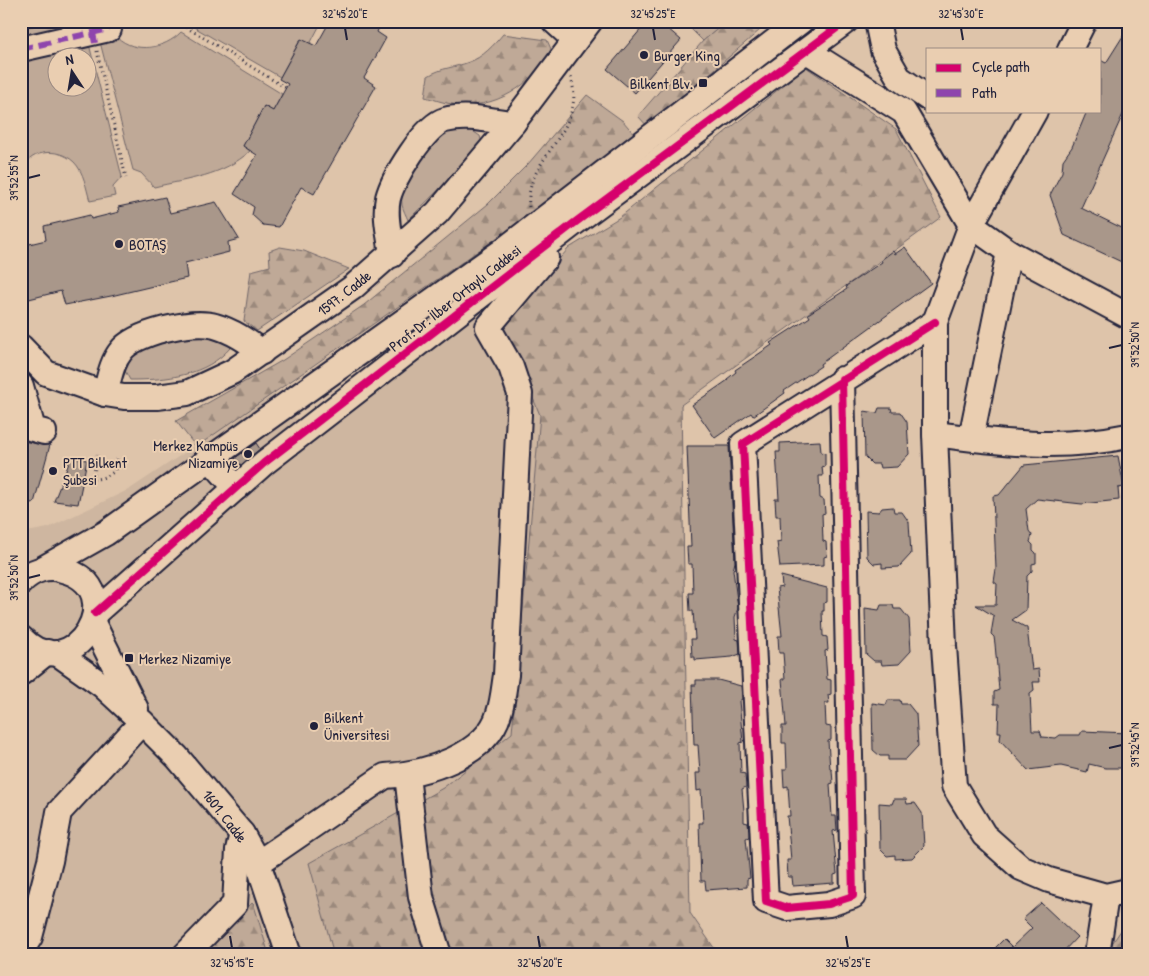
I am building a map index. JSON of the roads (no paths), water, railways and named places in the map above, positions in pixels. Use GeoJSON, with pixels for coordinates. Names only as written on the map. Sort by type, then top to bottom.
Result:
{"type":"FeatureCollection","features":[{"type":"Feature","properties":{"kind":"street"},"geometry":{"type":"LineString","coordinates":[[554,21],[570,47]]}},
{"type":"Feature","properties":{"kind":"street","name":"1597. Cadde"},"geometry":{"type":"LineString","coordinates":[[21,347],[46,373],[105,394],[157,397],[187,393],[232,372],[352,288],[392,255],[436,214],[513,123],[590,21]]}},
{"type":"Feature","properties":{"kind":"street","name":"Prof. Dr. İlber Ortaylı Caddesi"},"geometry":{"type":"LineString","coordinates":[[21,582],[32,573],[106,532],[532,229],[782,30],[800,21]]}},
{"type":"Feature","properties":{"kind":"street","name":"Prof. Dr. İlber Ortaylı Caddesi"},"geometry":{"type":"LineString","coordinates":[[21,673],[52,652],[80,643],[88,634],[94,618],[236,488],[312,426],[573,224],[846,21]]}},
{"type":"Feature","properties":{"kind":"street"},"geometry":{"type":"LineString","coordinates":[[877,21],[883,50],[899,78],[926,97]]}},
{"type":"Feature","properties":{"kind":"street"},"geometry":{"type":"LineString","coordinates":[[1070,48],[1084,21]]}},
{"type":"Feature","properties":{"kind":"street"},"geometry":{"type":"LineString","coordinates":[[21,49],[99,35]]}},
{"type":"Feature","properties":{"kind":"street"},"geometry":{"type":"LineString","coordinates":[[807,51],[904,112],[971,225],[1009,252],[1128,316]]}},
{"type":"Feature","properties":{"kind":"street"},"geometry":{"type":"LineString","coordinates":[[1034,112],[971,225],[935,322],[935,434],[944,646],[954,786],[984,836],[1022,868],[1049,880],[1117,893],[1095,955]]}},
{"type":"Feature","properties":{"kind":"street"},"geometry":{"type":"LineString","coordinates":[[392,255],[387,209],[388,198],[402,168],[435,124],[450,119],[470,118],[513,123]]}},
{"type":"Feature","properties":{"kind":"street"},"geometry":{"type":"LineString","coordinates":[[258,863],[385,776],[407,775],[454,760],[481,742],[499,714],[506,675],[520,394],[511,367],[488,327],[573,224]]}},
{"type":"Feature","properties":{"kind":"street"},"geometry":{"type":"LineString","coordinates":[[971,438],[1009,252]]}},
{"type":"Feature","properties":{"kind":"street"},"geometry":{"type":"LineString","coordinates":[[842,379],[853,896],[829,904],[787,908],[766,901],[743,444],[842,379],[935,322]]}},
{"type":"Feature","properties":{"kind":"street"},"geometry":{"type":"LineString","coordinates":[[105,394],[114,361],[120,352],[128,343],[148,334],[178,327],[212,325],[240,336],[262,352]]}},
{"type":"Feature","properties":{"kind":"street"},"geometry":{"type":"LineString","coordinates":[[21,386],[33,429],[44,432]]}},
{"type":"Feature","properties":{"kind":"street"},"geometry":{"type":"LineString","coordinates":[[291,399],[312,426]]}},
{"type":"Feature","properties":{"kind":"street"},"geometry":{"type":"LineString","coordinates":[[935,434],[1020,444],[1092,443],[1128,436]]}},
{"type":"Feature","properties":{"kind":"street"},"geometry":{"type":"LineString","coordinates":[[210,458],[236,488]]}},
{"type":"Feature","properties":{"kind":"street"},"geometry":{"type":"LineString","coordinates":[[44,568],[70,571],[81,578],[90,588],[94,600],[94,618]]}},
{"type":"Feature","properties":{"kind":"street","name":"1601. Cadde"},"geometry":{"type":"LineString","coordinates":[[94,618],[142,722]]}},
{"type":"Feature","properties":{"kind":"street"},"geometry":{"type":"LineString","coordinates":[[21,638],[36,649],[52,652]]}},
{"type":"Feature","properties":{"kind":"street","name":"1601. Cadde"},"geometry":{"type":"LineString","coordinates":[[52,652],[102,684],[142,722],[176,756],[242,834],[258,863],[289,955]]}},
{"type":"Feature","properties":{"kind":"street"},"geometry":{"type":"LineString","coordinates":[[27,948],[50,861],[59,812],[142,722]]}},
{"type":"Feature","properties":{"kind":"street"},"geometry":{"type":"LineString","coordinates":[[407,775],[421,897],[439,955]]}},
{"type":"Feature","properties":{"kind":"street"},"geometry":{"type":"LineString","coordinates":[[185,955],[235,904],[238,850],[242,834]]}},
{"type":"Feature","properties":{"kind":"place","name":"Burger King"},"geometry":{"type":"Point","coordinates":[644,55]}},
{"type":"Feature","properties":{"kind":"place","name":"Bilkent Blv."},"geometry":{"type":"Point","coordinates":[703,83]}},
{"type":"Feature","properties":{"kind":"place","name":"BOTAŞ"},"geometry":{"type":"Point","coordinates":[119,244]}},
{"type":"Feature","properties":{"kind":"place","name":"Merkez Kampüs Nizamiye"},"geometry":{"type":"Point","coordinates":[248,454]}},
{"type":"Feature","properties":{"kind":"place","name":"PTT Bilkent Şubesi"},"geometry":{"type":"Point","coordinates":[53,471]}},
{"type":"Feature","properties":{"kind":"place","name":"Merkez Nizamiye"},"geometry":{"type":"Point","coordinates":[129,658]}},
{"type":"Feature","properties":{"kind":"place","name":"Bilkent Üniversitesi"},"geometry":{"type":"Point","coordinates":[314,726]}}]}
